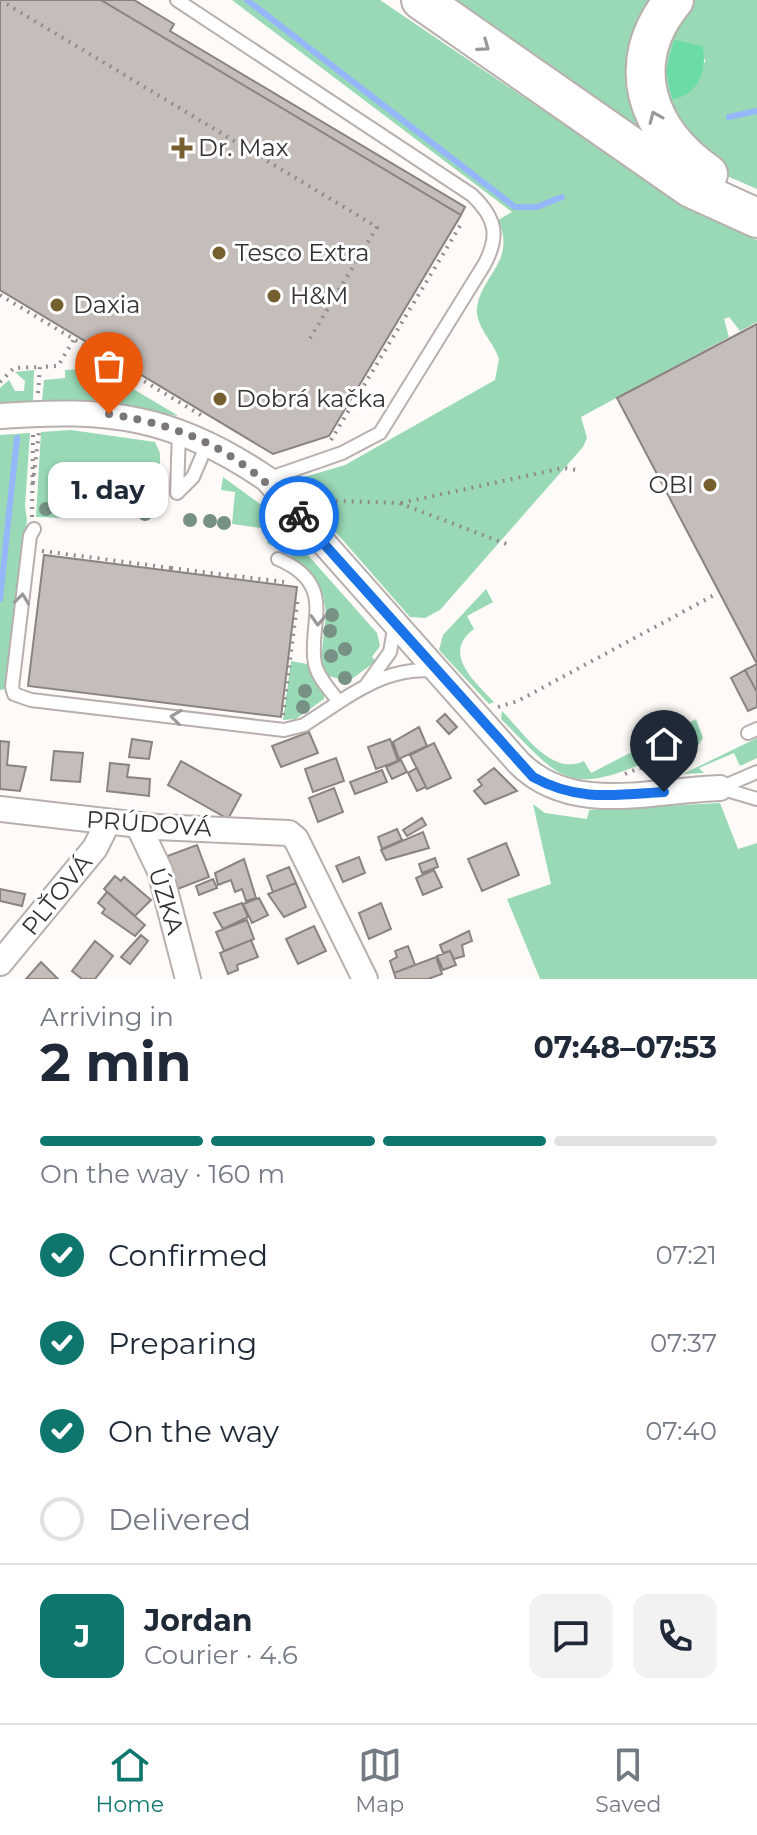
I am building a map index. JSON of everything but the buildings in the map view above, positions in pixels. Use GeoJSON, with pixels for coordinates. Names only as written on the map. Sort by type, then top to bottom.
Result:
{"type":"FeatureCollection","features":[{"type":"Feature","properties":{"kind":"highway"},"geometry":{"type":"LineString","coordinates":[[421,0],[691,188],[757,218]]}},
{"type":"Feature","properties":{"kind":"highway"},"geometry":{"type":"LineString","coordinates":[[674,0],[659,22],[647,57],[647,95],[653,114],[673,145],[695,165],[725,186],[757,198]]}},
{"type":"Feature","properties":{"kind":"street"},"geometry":{"type":"LineString","coordinates":[[0,416],[109,414],[148,420],[208,442],[267,479],[533,777],[566,793],[613,796],[720,788]]}},
{"type":"Feature","properties":{"kind":"street","name":"PRÚDOVÁ"},"geometry":{"type":"LineString","coordinates":[[0,809],[138,825],[280,831],[296,839],[359,977]]}},
{"type":"Feature","properties":{"kind":"street","name":"PLŤOVÁ"},"geometry":{"type":"LineString","coordinates":[[0,963],[95,848],[108,822]]}},
{"type":"Feature","properties":{"kind":"street","name":"ÚZKA"},"geometry":{"type":"LineString","coordinates":[[138,825],[160,871],[188,979]]}},
{"type":"Feature","properties":{"kind":"lane"},"geometry":{"type":"LineString","coordinates":[[177,0],[472,195],[494,222],[494,242],[484,265],[380,433],[342,453],[267,479]]}},
{"type":"Feature","properties":{"kind":"lane"},"geometry":{"type":"LineString","coordinates":[[179,431],[177,493],[193,477],[208,442]]}},
{"type":"Feature","properties":{"kind":"lane"},"geometry":{"type":"LineString","coordinates":[[34,529],[30,536],[12,687],[14,694],[31,700],[282,730],[304,725],[367,684],[405,671],[437,671]]}},
{"type":"Feature","properties":{"kind":"lane"},"geometry":{"type":"LineString","coordinates":[[278,559],[303,577],[316,598],[319,619],[315,663],[339,702]]}},
{"type":"Feature","properties":{"kind":"lane"},"geometry":{"type":"LineString","coordinates":[[367,684],[390,652],[395,624]]}},
{"type":"Feature","properties":{"kind":"lane"},"geometry":{"type":"LineString","coordinates":[[720,788],[753,774]]}},
{"type":"Feature","properties":{"kind":"lane"},"geometry":{"type":"LineString","coordinates":[[720,788],[753,798]]}},
{"type":"Feature","properties":{"kind":"path"},"geometry":{"type":"LineString","coordinates":[[0,0],[377,227],[309,340]]}},
{"type":"Feature","properties":{"kind":"path"},"geometry":{"type":"LineString","coordinates":[[317,445],[332,439],[463,221]]}},
{"type":"Feature","properties":{"kind":"path"},"geometry":{"type":"LineString","coordinates":[[0,382],[14,368],[40,367]]}},
{"type":"Feature","properties":{"kind":"path"},"geometry":{"type":"LineString","coordinates":[[33,430],[29,505],[41,551],[286,582]]}},
{"type":"Feature","properties":{"kind":"path"},"geometry":{"type":"LineString","coordinates":[[29,505],[39,443]]}},
{"type":"Feature","properties":{"kind":"path"},"geometry":{"type":"LineString","coordinates":[[293,484],[337,501],[399,503],[563,468],[577,470]]}},
{"type":"Feature","properties":{"kind":"path"},"geometry":{"type":"LineString","coordinates":[[399,503],[509,545]]}},
{"type":"Feature","properties":{"kind":"path"},"geometry":{"type":"LineString","coordinates":[[282,730],[300,584]]}},
{"type":"Feature","properties":{"kind":"path"},"geometry":{"type":"LineString","coordinates":[[492,712],[716,594]]}},
{"type":"Feature","properties":{"kind":"green space"},"geometry":{"type":"Polygon","coordinates":[[[232,0],[380,0],[689,209],[757,240],[757,322],[740,331],[729,317],[724,319],[729,337],[581,417],[587,438],[583,447],[440,610],[425,618],[410,617],[326,521],[330,517],[321,506],[315,510],[291,481],[345,465],[495,380],[499,359],[482,328],[477,308],[501,257],[503,234],[498,220],[512,212],[232,0]]]}},
{"type":"Feature","properties":{"kind":"green space"},"geometry":{"type":"Polygon","coordinates":[[[438,0],[656,0],[641,128],[650,145],[438,0]]]}},
{"type":"Feature","properties":{"kind":"green space"},"geometry":{"type":"Polygon","coordinates":[[[692,0],[757,0],[757,189],[727,176],[686,146],[657,71],[683,6],[692,0]],[[706,59],[666,72],[672,98],[700,73],[706,59]]]}},
{"type":"Feature","properties":{"kind":"green space"},"geometry":{"type":"Polygon","coordinates":[[[674,40],[702,46],[704,64],[694,87],[681,97],[672,99],[666,72],[674,40]]]}},
{"type":"Feature","properties":{"kind":"green space"},"geometry":{"type":"Polygon","coordinates":[[[98,368],[177,416],[98,400],[42,401],[44,380],[65,378],[65,370],[98,368]]]}},
{"type":"Feature","properties":{"kind":"green space"},"geometry":{"type":"Polygon","coordinates":[[[34,370],[33,401],[0,403],[0,388],[9,380],[15,391],[24,391],[25,381],[15,372],[34,370]]]}},
{"type":"Feature","properties":{"kind":"green space"},"geometry":{"type":"Polygon","coordinates":[[[71,430],[155,442],[160,453],[160,469],[117,463],[115,476],[98,476],[93,507],[65,504],[62,518],[36,517],[41,432],[71,430]]]}},
{"type":"Feature","properties":{"kind":"green space"},"geometry":{"type":"Polygon","coordinates":[[[30,433],[25,506],[27,520],[5,689],[0,690],[0,435],[30,433]]]}},
{"type":"Feature","properties":{"kind":"green space"},"geometry":{"type":"Polygon","coordinates":[[[223,477],[267,509],[377,633],[380,646],[372,657],[376,661],[349,681],[328,676],[321,660],[326,612],[323,596],[289,554],[267,543],[268,529],[232,524],[235,492],[221,490],[223,477]]]}},
{"type":"Feature","properties":{"kind":"green space"},"geometry":{"type":"Polygon","coordinates":[[[486,589],[493,602],[467,616],[474,629],[465,638],[461,657],[464,667],[494,702],[489,704],[439,650],[443,635],[486,589]]]}},
{"type":"Feature","properties":{"kind":"green space"},"geometry":{"type":"Polygon","coordinates":[[[291,661],[307,664],[324,692],[324,699],[296,719],[283,720],[291,661]]]}},
{"type":"Feature","properties":{"kind":"green space"},"geometry":{"type":"Polygon","coordinates":[[[502,711],[549,758],[560,763],[584,761],[591,773],[696,719],[703,738],[699,744],[652,765],[649,761],[599,778],[581,779],[566,776],[537,756],[501,719],[502,711]]]}},
{"type":"Feature","properties":{"kind":"green space"},"geometry":{"type":"Polygon","coordinates":[[[757,738],[757,758],[740,766],[734,753],[699,768],[704,773],[683,774],[757,738]]]}},
{"type":"Feature","properties":{"kind":"green space"},"geometry":{"type":"Polygon","coordinates":[[[720,803],[738,849],[757,843],[757,979],[540,979],[507,899],[551,884],[533,804],[545,813],[587,819],[589,810],[720,803]]]}},
{"type":"Feature","properties":{"kind":"waterway"},"geometry":{"type":"LineString","coordinates":[[247,0],[515,207],[537,207],[562,197]]}},
{"type":"Feature","properties":{"kind":"waterway"},"geometry":{"type":"LineString","coordinates":[[729,117],[757,111]]}},
{"type":"Feature","properties":{"kind":"waterway"},"geometry":{"type":"LineString","coordinates":[[0,599],[17,438]]}},
{"type":"Feature","properties":{"kind":"way so far"},"geometry":{"type":"LineString","coordinates":[[109,414],[148,420],[208,442],[267,479],[299,516]]}},
{"type":"Feature","properties":{"kind":"place","name":"Dr. Max"},"geometry":{"type":"Point","coordinates":[182,148]}},
{"type":"Feature","properties":{"kind":"place","name":"Tesco Extra"},"geometry":{"type":"Point","coordinates":[219,253]}},
{"type":"Feature","properties":{"kind":"place","name":"H&M"},"geometry":{"type":"Point","coordinates":[274,296]}},
{"type":"Feature","properties":{"kind":"place","name":"Daxia"},"geometry":{"type":"Point","coordinates":[57,305]}},
{"type":"Feature","properties":{"kind":"place","name":"Dobrá kačka"},"geometry":{"type":"Point","coordinates":[220,399]}},
{"type":"Feature","properties":{"kind":"place","name":"1. day"},"geometry":{"type":"Point","coordinates":[109,414]}},
{"type":"Feature","properties":{"kind":"place","name":"OBI"},"geometry":{"type":"Point","coordinates":[710,485]}},
{"type":"Feature","properties":{"kind":"route"},"geometry":{"type":"LineString","coordinates":[[299,516],[533,777],[566,793],[583,796],[664,792]]}}]}
